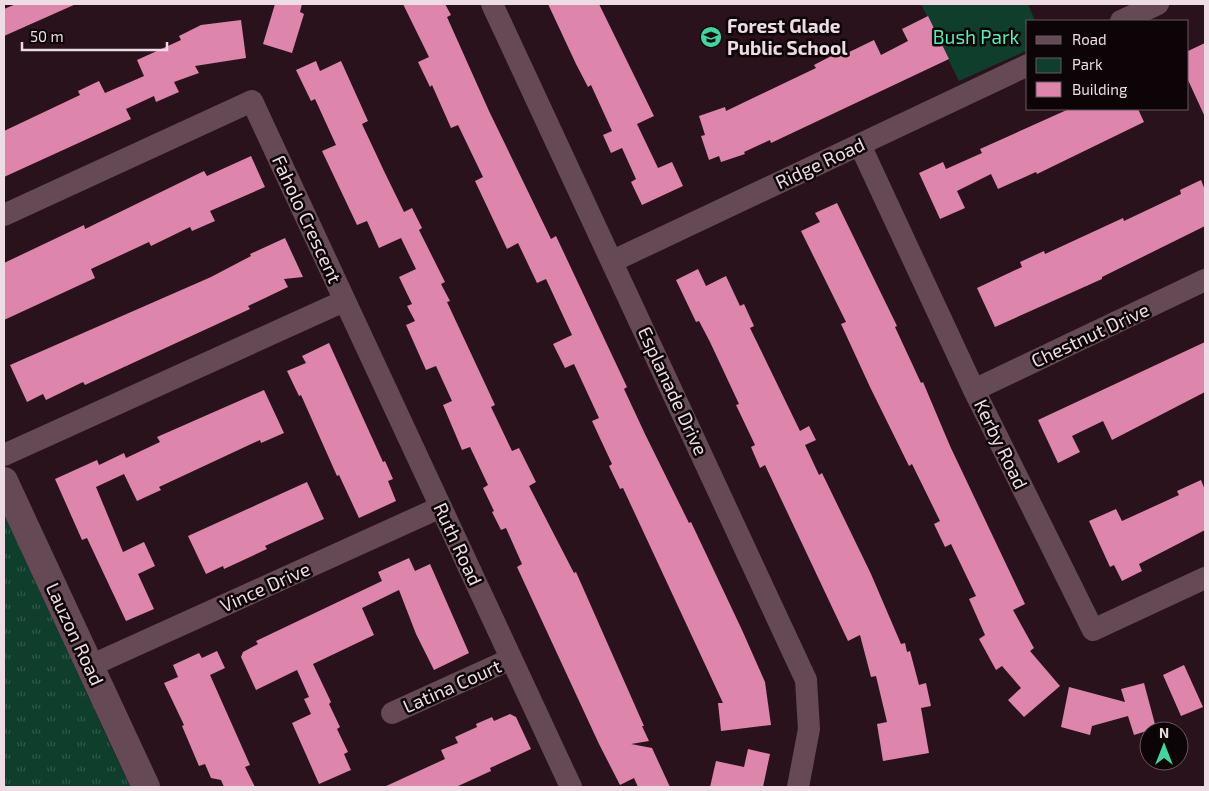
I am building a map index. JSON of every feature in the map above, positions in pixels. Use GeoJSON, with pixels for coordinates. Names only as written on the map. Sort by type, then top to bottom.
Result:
{"type":"FeatureCollection","features":[{"type":"Feature","properties":{"kind":"street","name":"Esplanade Drive"},"geometry":{"type":"LineString","coordinates":[[492,4],[806,680],[809,729],[798,787]]}},
{"type":"Feature","properties":{"kind":"street"},"geometry":{"type":"LineString","coordinates":[[1122,20],[1158,4]]}},
{"type":"Feature","properties":{"kind":"street","name":"Ridge Road"},"geometry":{"type":"LineString","coordinates":[[613,262],[1026,66]]}},
{"type":"Feature","properties":{"kind":"street","name":"Faholo Crescent"},"geometry":{"type":"LineString","coordinates":[[4,215],[252,101],[344,301],[4,455]]}},
{"type":"Feature","properties":{"kind":"street","name":"Kerby Road"},"geometry":{"type":"LineString","coordinates":[[860,145],[974,390],[1093,630],[1205,578]]}},
{"type":"Feature","properties":{"kind":"street","name":"Chestnut Drive"},"geometry":{"type":"LineString","coordinates":[[974,390],[1205,280]]}},
{"type":"Feature","properties":{"kind":"street","name":"Ruth Road"},"geometry":{"type":"LineString","coordinates":[[344,301],[571,787]]}},
{"type":"Feature","properties":{"kind":"street","name":"Lauzon Road"},"geometry":{"type":"LineString","coordinates":[[4,481],[146,787]]}},
{"type":"Feature","properties":{"kind":"street","name":"Vince Drive"},"geometry":{"type":"LineString","coordinates":[[90,666],[441,507]]}},
{"type":"Feature","properties":{"kind":"street","name":"Latina Court"},"geometry":{"type":"LineString","coordinates":[[392,713],[511,659]]}},
{"type":"Feature","properties":{"kind":"green space","name":"Bush Park"},"geometry":{"type":"Polygon","coordinates":[[[921,4],[1028,4],[1035,20],[1026,20],[1026,51],[959,81],[921,4]]]}},
{"type":"Feature","properties":{"kind":"green space"},"geometry":{"type":"Polygon","coordinates":[[[4,514],[130,787],[4,787],[4,514]]]}},
{"type":"Feature","properties":{"kind":"building"},"geometry":{"type":"Polygon","coordinates":[[[16,4],[76,4],[4,36],[4,9],[16,4]]]}},
{"type":"Feature","properties":{"kind":"building"},"geometry":{"type":"Polygon","coordinates":[[[275,4],[302,4],[300,12],[304,14],[292,53],[263,44],[275,4]]]}},
{"type":"Feature","properties":{"kind":"building"},"geometry":{"type":"Polygon","coordinates":[[[403,4],[445,4],[451,15],[447,17],[489,111],[551,239],[556,236],[627,387],[624,389],[645,434],[689,523],[691,522],[742,630],[765,682],[771,725],[721,731],[718,703],[723,703],[623,488],[620,489],[609,466],[612,464],[592,421],[599,418],[574,364],[565,368],[553,344],[572,335],[546,279],[537,283],[518,243],[507,249],[475,181],[483,177],[458,125],[451,128],[432,85],[430,87],[418,62],[429,57],[403,4]]]}},
{"type":"Feature","properties":{"kind":"building"},"geometry":{"type":"Polygon","coordinates":[[[548,4],[599,4],[654,116],[637,124],[658,168],[672,162],[683,186],[642,205],[631,182],[636,179],[622,148],[611,153],[603,135],[612,131],[591,85],[588,87],[576,64],[548,4]]]}},
{"type":"Feature","properties":{"kind":"building"},"geometry":{"type":"Polygon","coordinates":[[[928,16],[949,59],[771,143],[770,140],[744,152],[745,154],[721,162],[719,156],[709,160],[701,136],[705,135],[699,116],[725,107],[726,111],[816,68],[814,65],[839,52],[841,56],[874,40],[881,55],[908,41],[902,29],[928,16]]]}},
{"type":"Feature","properties":{"kind":"building"},"geometry":{"type":"Polygon","coordinates":[[[241,20],[246,58],[195,66],[199,73],[174,82],[179,92],[156,102],[154,96],[126,109],[131,119],[4,177],[4,131],[80,95],[78,91],[99,81],[105,93],[144,76],[137,60],[181,40],[179,36],[201,25],[241,20]]]}},
{"type":"Feature","properties":{"kind":"building"},"geometry":{"type":"Polygon","coordinates":[[[1205,43],[1205,117],[1189,82],[1189,51],[1205,43]]]}},
{"type":"Feature","properties":{"kind":"building"},"geometry":{"type":"Polygon","coordinates":[[[316,61],[320,71],[341,61],[368,121],[362,124],[404,212],[412,208],[422,228],[419,230],[445,282],[441,284],[450,301],[447,302],[495,405],[491,407],[512,451],[519,448],[536,482],[529,486],[574,573],[576,572],[644,726],[642,726],[649,741],[631,744],[652,748],[670,787],[638,787],[634,778],[620,785],[599,744],[517,567],[522,564],[506,528],[501,530],[492,512],[494,511],[483,488],[488,485],[470,447],[462,450],[443,405],[452,401],[436,366],[426,370],[406,325],[415,321],[407,306],[412,304],[399,277],[416,269],[401,238],[379,248],[367,221],[357,225],[322,151],[336,145],[315,99],[311,101],[296,70],[316,61]]]}},
{"type":"Feature","properties":{"kind":"building"},"geometry":{"type":"Polygon","coordinates":[[[1067,110],[1138,110],[1144,122],[1037,174],[1036,172],[998,189],[991,174],[957,191],[965,208],[940,219],[919,173],[943,162],[946,169],[982,153],[980,149],[1067,110]]]}},
{"type":"Feature","properties":{"kind":"building"},"geometry":{"type":"Polygon","coordinates":[[[251,156],[265,187],[210,211],[215,221],[192,231],[190,227],[151,246],[149,242],[91,269],[95,278],[4,320],[4,263],[84,225],[85,229],[204,171],[207,176],[251,156]]]}},
{"type":"Feature","properties":{"kind":"building"},"geometry":{"type":"Polygon","coordinates":[[[1201,180],[1205,190],[1205,226],[1102,277],[1102,279],[995,327],[977,288],[1022,267],[1020,262],[1044,251],[1045,254],[1123,218],[1124,221],[1181,194],[1180,190],[1201,180]]]}},
{"type":"Feature","properties":{"kind":"building"},"geometry":{"type":"Polygon","coordinates":[[[837,203],[897,326],[895,327],[921,383],[923,382],[950,446],[1025,604],[1013,610],[1034,648],[1030,651],[1060,686],[1024,717],[1008,700],[1021,688],[1002,666],[996,670],[979,639],[985,635],[969,599],[976,596],[951,544],[945,547],[934,524],[940,521],[912,464],[909,466],[870,387],[841,324],[846,322],[801,231],[820,222],[815,213],[837,203]]]}},
{"type":"Feature","properties":{"kind":"building"},"geometry":{"type":"Polygon","coordinates":[[[285,238],[303,277],[284,279],[288,287],[248,306],[250,309],[85,385],[83,382],[46,400],[43,394],[27,402],[10,365],[211,277],[251,256],[250,254],[285,238]]]}},
{"type":"Feature","properties":{"kind":"building"},"geometry":{"type":"Polygon","coordinates":[[[698,269],[706,286],[726,276],[740,306],[744,304],[754,326],[750,328],[800,431],[809,426],[816,440],[805,445],[819,475],[822,473],[871,574],[901,644],[905,643],[907,652],[910,651],[919,685],[926,683],[931,706],[921,708],[929,753],[883,761],[877,724],[887,722],[876,676],[871,677],[860,635],[848,641],[765,465],[760,468],[751,447],[755,445],[736,405],[739,404],[710,342],[699,321],[696,322],[676,280],[698,269]]]}},
{"type":"Feature","properties":{"kind":"building"},"geometry":{"type":"Polygon","coordinates":[[[1205,342],[1205,392],[1112,440],[1103,421],[1072,436],[1080,452],[1058,463],[1038,420],[1205,342]]]}},
{"type":"Feature","properties":{"kind":"building"},"geometry":{"type":"Polygon","coordinates":[[[329,343],[383,462],[385,461],[393,479],[388,481],[396,501],[359,518],[339,475],[337,476],[301,395],[299,396],[287,371],[306,363],[302,356],[329,343]]]}},
{"type":"Feature","properties":{"kind":"building"},"geometry":{"type":"Polygon","coordinates":[[[264,390],[284,433],[261,443],[260,440],[159,487],[161,490],[137,501],[124,474],[96,487],[123,552],[144,542],[155,566],[138,574],[154,609],[126,621],[87,538],[82,540],[55,479],[97,460],[99,465],[124,453],[126,458],[160,442],[157,437],[264,390]]]}},
{"type":"Feature","properties":{"kind":"building"},"geometry":{"type":"Polygon","coordinates":[[[1201,480],[1205,490],[1205,530],[1139,564],[1142,571],[1122,581],[1114,565],[1110,567],[1089,521],[1116,509],[1122,521],[1179,495],[1177,491],[1201,480]]]}},
{"type":"Feature","properties":{"kind":"building"},"geometry":{"type":"Polygon","coordinates":[[[307,482],[324,519],[265,546],[267,549],[250,557],[224,569],[223,566],[206,574],[188,536],[307,482]]]}},
{"type":"Feature","properties":{"kind":"building"},"geometry":{"type":"Polygon","coordinates":[[[409,558],[415,571],[430,564],[469,653],[434,670],[416,634],[399,590],[362,608],[374,635],[313,664],[331,702],[329,704],[340,727],[337,729],[348,752],[344,754],[351,770],[319,784],[292,723],[311,714],[304,699],[309,697],[297,670],[256,690],[241,657],[243,652],[258,644],[256,641],[382,581],[378,572],[409,558]]]}},
{"type":"Feature","properties":{"kind":"building"},"geometry":{"type":"Polygon","coordinates":[[[217,651],[225,668],[210,675],[250,765],[245,767],[255,787],[224,787],[221,780],[211,778],[205,764],[199,766],[182,726],[184,725],[164,683],[178,677],[173,665],[199,653],[202,658],[217,651]]]}},
{"type":"Feature","properties":{"kind":"building"},"geometry":{"type":"Polygon","coordinates":[[[1184,665],[1203,707],[1181,716],[1163,675],[1184,665]]]}},
{"type":"Feature","properties":{"kind":"building"},"geometry":{"type":"Polygon","coordinates":[[[1144,683],[1154,721],[1139,721],[1139,733],[1134,735],[1128,716],[1092,726],[1090,735],[1061,727],[1069,687],[1125,702],[1121,689],[1144,683]]]}},
{"type":"Feature","properties":{"kind":"building"},"geometry":{"type":"Polygon","coordinates":[[[510,714],[516,717],[531,749],[490,768],[491,771],[456,787],[384,787],[445,759],[441,750],[458,743],[455,737],[477,727],[476,724],[492,717],[494,721],[510,714]]]}},
{"type":"Feature","properties":{"kind":"building"},"geometry":{"type":"Polygon","coordinates":[[[748,749],[770,754],[763,787],[710,787],[716,761],[744,767],[748,749]]]}},
{"type":"Feature","properties":{"kind":"place","name":"Forest Glade Public School"},"geometry":{"type":"Point","coordinates":[711,37]}}]}
